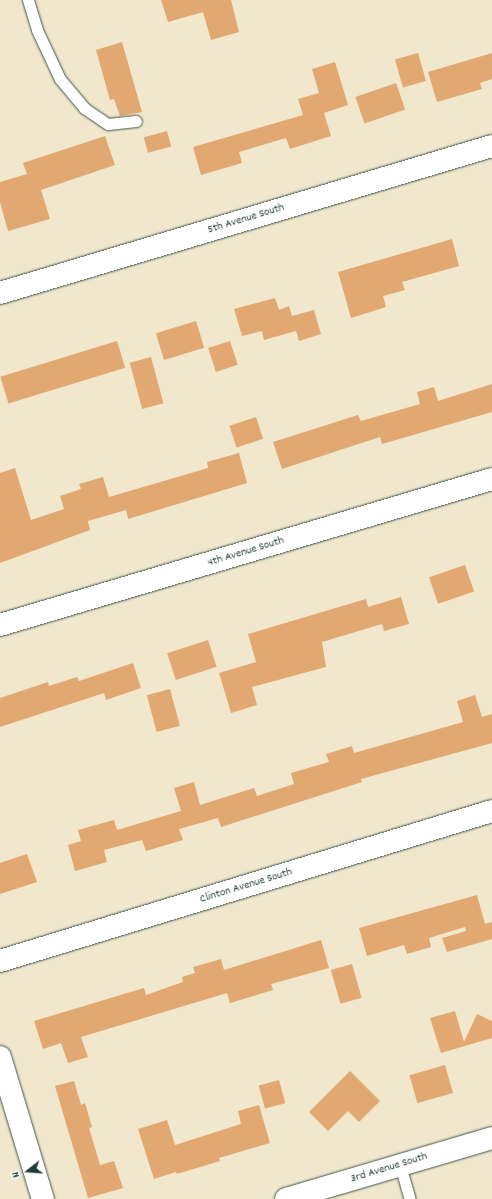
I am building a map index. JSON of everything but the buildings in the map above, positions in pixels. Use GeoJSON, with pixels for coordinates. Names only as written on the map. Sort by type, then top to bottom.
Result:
{"type":"FeatureCollection","features":[{"type":"Feature","properties":{"kind":"street","name":"5th Avenue South"},"geometry":{"type":"LineString","coordinates":[[0,293],[492,146]]}},
{"type":"Feature","properties":{"kind":"street","name":"4th Avenue South"},"geometry":{"type":"LineString","coordinates":[[0,625],[492,479]]}},
{"type":"Feature","properties":{"kind":"street","name":"Clinton Avenue South"},"geometry":{"type":"LineString","coordinates":[[0,962],[492,811]]}},
{"type":"Feature","properties":{"kind":"street"},"geometry":{"type":"LineString","coordinates":[[0,1057],[44,1199]]}},
{"type":"Feature","properties":{"kind":"street","name":"3rd Avenue South"},"geometry":{"type":"LineString","coordinates":[[286,1199],[492,1138]]}},
{"type":"Feature","properties":{"kind":"lane"},"geometry":{"type":"LineString","coordinates":[[28,0],[37,30],[60,79],[84,108],[108,124],[136,122]]}},
{"type":"Feature","properties":{"kind":"lane"},"geometry":{"type":"LineString","coordinates":[[400,1165],[410,1199]]}}]}
